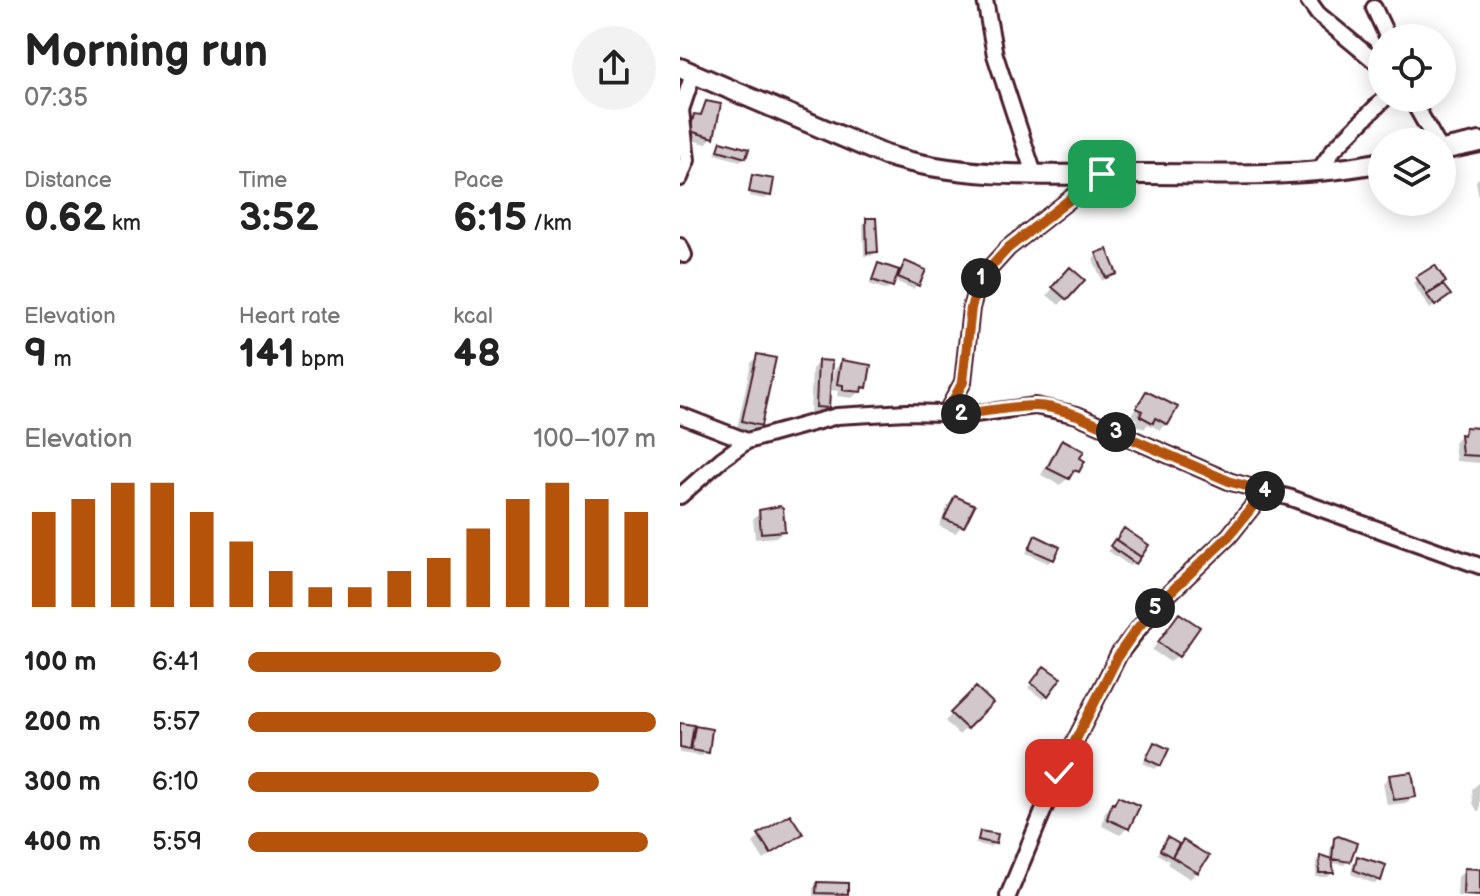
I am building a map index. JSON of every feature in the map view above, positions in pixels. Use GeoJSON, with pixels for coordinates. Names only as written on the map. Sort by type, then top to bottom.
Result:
{"type":"FeatureCollection","features":[{"type":"Feature","properties":{"kind":"main road"},"geometry":{"type":"LineString","coordinates":[[686,71],[813,126],[911,163],[988,173],[1034,174],[1260,173],[1368,164]]}},
{"type":"Feature","properties":{"kind":"main road"},"geometry":{"type":"LineString","coordinates":[[1456,147],[1480,142]]}},
{"type":"Feature","properties":{"kind":"street"},"geometry":{"type":"LineString","coordinates":[[985,0],[995,55],[1034,174]]}},
{"type":"Feature","properties":{"kind":"street"},"geometry":{"type":"LineString","coordinates":[[1308,0],[1318,14],[1368,55]]}},
{"type":"Feature","properties":{"kind":"street"},"geometry":{"type":"LineString","coordinates":[[1374,8],[1381,24]]}},
{"type":"Feature","properties":{"kind":"street"},"geometry":{"type":"LineString","coordinates":[[680,178],[687,160],[681,110],[686,71]]}},
{"type":"Feature","properties":{"kind":"street"},"geometry":{"type":"LineString","coordinates":[[1320,169],[1334,149],[1371,112]]}},
{"type":"Feature","properties":{"kind":"street"},"geometry":{"type":"LineString","coordinates":[[945,415],[963,382],[971,308],[979,280],[1008,248],[1102,174]]}},
{"type":"Feature","properties":{"kind":"street"},"geometry":{"type":"LineString","coordinates":[[680,496],[747,441],[837,416],[907,412],[975,414],[1035,406],[1077,415],[1231,482],[1291,498],[1480,566]]}},
{"type":"Feature","properties":{"kind":"street"},"geometry":{"type":"LineString","coordinates":[[680,415],[747,441]]}},
{"type":"Feature","properties":{"kind":"street"},"geometry":{"type":"LineString","coordinates":[[1008,896],[1059,773],[1119,654],[1158,604],[1222,544],[1265,491]]}},
{"type":"Feature","properties":{"kind":"building"},"geometry":{"type":"Polygon","coordinates":[[[706,101],[721,104],[714,138],[690,131],[694,114],[701,115],[706,101]]]}},
{"type":"Feature","properties":{"kind":"building"},"geometry":{"type":"Polygon","coordinates":[[[721,141],[749,149],[746,158],[718,150],[721,141]]]}},
{"type":"Feature","properties":{"kind":"building"},"geometry":{"type":"Polygon","coordinates":[[[752,175],[774,179],[771,196],[749,192],[752,175]]]}},
{"type":"Feature","properties":{"kind":"building"},"geometry":{"type":"Polygon","coordinates":[[[866,218],[876,218],[878,252],[867,253],[866,218]]]}},
{"type":"Feature","properties":{"kind":"building"},"geometry":{"type":"Polygon","coordinates":[[[1107,249],[1117,274],[1106,278],[1096,253],[1107,249]]]}},
{"type":"Feature","properties":{"kind":"building"},"geometry":{"type":"Polygon","coordinates":[[[905,261],[926,270],[919,286],[898,277],[905,261]]]}},
{"type":"Feature","properties":{"kind":"building"},"geometry":{"type":"Polygon","coordinates":[[[878,263],[899,270],[893,287],[872,280],[878,263]]]}},
{"type":"Feature","properties":{"kind":"building"},"geometry":{"type":"Polygon","coordinates":[[[1435,265],[1446,282],[1427,294],[1416,277],[1435,265]]]}},
{"type":"Feature","properties":{"kind":"building"},"geometry":{"type":"Polygon","coordinates":[[[1070,267],[1085,280],[1067,300],[1052,287],[1070,267]]]}},
{"type":"Feature","properties":{"kind":"building"},"geometry":{"type":"Polygon","coordinates":[[[1443,285],[1451,295],[1435,306],[1427,295],[1443,285]]]}},
{"type":"Feature","properties":{"kind":"building"},"geometry":{"type":"Polygon","coordinates":[[[757,354],[776,358],[761,426],[742,421],[757,354]]]}},
{"type":"Feature","properties":{"kind":"building"},"geometry":{"type":"Polygon","coordinates":[[[818,360],[832,361],[829,408],[816,407],[818,360]]]}},
{"type":"Feature","properties":{"kind":"building"},"geometry":{"type":"Polygon","coordinates":[[[841,360],[871,365],[867,388],[862,387],[861,392],[843,390],[843,385],[837,384],[841,360]]]}},
{"type":"Feature","properties":{"kind":"building"},"geometry":{"type":"Polygon","coordinates":[[[1146,391],[1178,407],[1168,425],[1155,418],[1153,423],[1140,416],[1142,411],[1136,408],[1146,391]]]}},
{"type":"Feature","properties":{"kind":"building"},"geometry":{"type":"Polygon","coordinates":[[[1465,427],[1480,428],[1480,456],[1462,455],[1460,434],[1464,435],[1465,427]]]}},
{"type":"Feature","properties":{"kind":"building"},"geometry":{"type":"Polygon","coordinates":[[[1062,439],[1084,451],[1080,458],[1085,461],[1079,472],[1074,470],[1069,479],[1047,468],[1062,439]]]}},
{"type":"Feature","properties":{"kind":"building"},"geometry":{"type":"Polygon","coordinates":[[[955,496],[975,505],[964,527],[944,519],[955,496]]]}},
{"type":"Feature","properties":{"kind":"building"},"geometry":{"type":"Polygon","coordinates":[[[783,508],[785,531],[761,533],[759,510],[783,508]]]}},
{"type":"Feature","properties":{"kind":"building"},"geometry":{"type":"Polygon","coordinates":[[[1124,528],[1149,545],[1141,557],[1116,540],[1124,528]]]}},
{"type":"Feature","properties":{"kind":"building"},"geometry":{"type":"Polygon","coordinates":[[[1035,535],[1060,547],[1054,560],[1029,549],[1035,535]]]}},
{"type":"Feature","properties":{"kind":"building"},"geometry":{"type":"Polygon","coordinates":[[[1115,539],[1141,557],[1136,564],[1110,546],[1115,539]]]}},
{"type":"Feature","properties":{"kind":"building"},"geometry":{"type":"Polygon","coordinates":[[[1179,613],[1200,627],[1179,657],[1158,642],[1179,613]]]}},
{"type":"Feature","properties":{"kind":"building"},"geometry":{"type":"Polygon","coordinates":[[[1044,666],[1061,678],[1048,696],[1031,683],[1044,666]]]}},
{"type":"Feature","properties":{"kind":"building"},"geometry":{"type":"Polygon","coordinates":[[[976,687],[993,703],[967,729],[950,713],[976,687]]]}},
{"type":"Feature","properties":{"kind":"building"},"geometry":{"type":"Polygon","coordinates":[[[680,723],[694,725],[690,750],[680,748],[680,723]]]}},
{"type":"Feature","properties":{"kind":"building"},"geometry":{"type":"Polygon","coordinates":[[[695,726],[712,729],[709,753],[691,750],[695,726]]]}},
{"type":"Feature","properties":{"kind":"building"},"geometry":{"type":"Polygon","coordinates":[[[1154,742],[1169,749],[1161,766],[1146,759],[1154,742]]]}},
{"type":"Feature","properties":{"kind":"building"},"geometry":{"type":"Polygon","coordinates":[[[1412,772],[1416,797],[1394,800],[1389,775],[1412,772]]]}},
{"type":"Feature","properties":{"kind":"building"},"geometry":{"type":"Polygon","coordinates":[[[1118,796],[1140,806],[1129,829],[1107,819],[1118,796]]]}},
{"type":"Feature","properties":{"kind":"building"},"geometry":{"type":"Polygon","coordinates":[[[790,814],[803,834],[771,854],[758,834],[790,814]]]}},
{"type":"Feature","properties":{"kind":"building"},"geometry":{"type":"Polygon","coordinates":[[[980,831],[998,834],[996,844],[978,840],[980,831]]]}},
{"type":"Feature","properties":{"kind":"building"},"geometry":{"type":"Polygon","coordinates":[[[1338,836],[1357,843],[1350,862],[1332,859],[1334,838],[1338,836]]]}},
{"type":"Feature","properties":{"kind":"building"},"geometry":{"type":"Polygon","coordinates":[[[1167,837],[1179,844],[1172,857],[1160,850],[1167,837]]]}},
{"type":"Feature","properties":{"kind":"building"},"geometry":{"type":"Polygon","coordinates":[[[1183,840],[1209,856],[1198,873],[1172,857],[1183,840]]]}},
{"type":"Feature","properties":{"kind":"building"},"geometry":{"type":"Polygon","coordinates":[[[1320,855],[1332,859],[1334,873],[1319,873],[1320,855]]]}},
{"type":"Feature","properties":{"kind":"building"},"geometry":{"type":"Polygon","coordinates":[[[1357,856],[1386,865],[1381,881],[1354,870],[1357,856]]]}},
{"type":"Feature","properties":{"kind":"building"},"geometry":{"type":"Polygon","coordinates":[[[1464,868],[1480,869],[1480,896],[1463,895],[1464,868]]]}},
{"type":"Feature","properties":{"kind":"building"},"geometry":{"type":"Polygon","coordinates":[[[817,882],[848,883],[848,894],[816,893],[817,882]]]}},
{"type":"Feature","properties":{"kind":"route"},"geometry":{"type":"LineString","coordinates":[[1059,773],[1119,654],[1136,630],[1158,604],[1229,536],[1265,491],[1231,482],[1077,415],[1054,408],[1035,406],[945,415],[963,382],[971,308],[979,280],[1008,248],[1102,174]]}}]}
